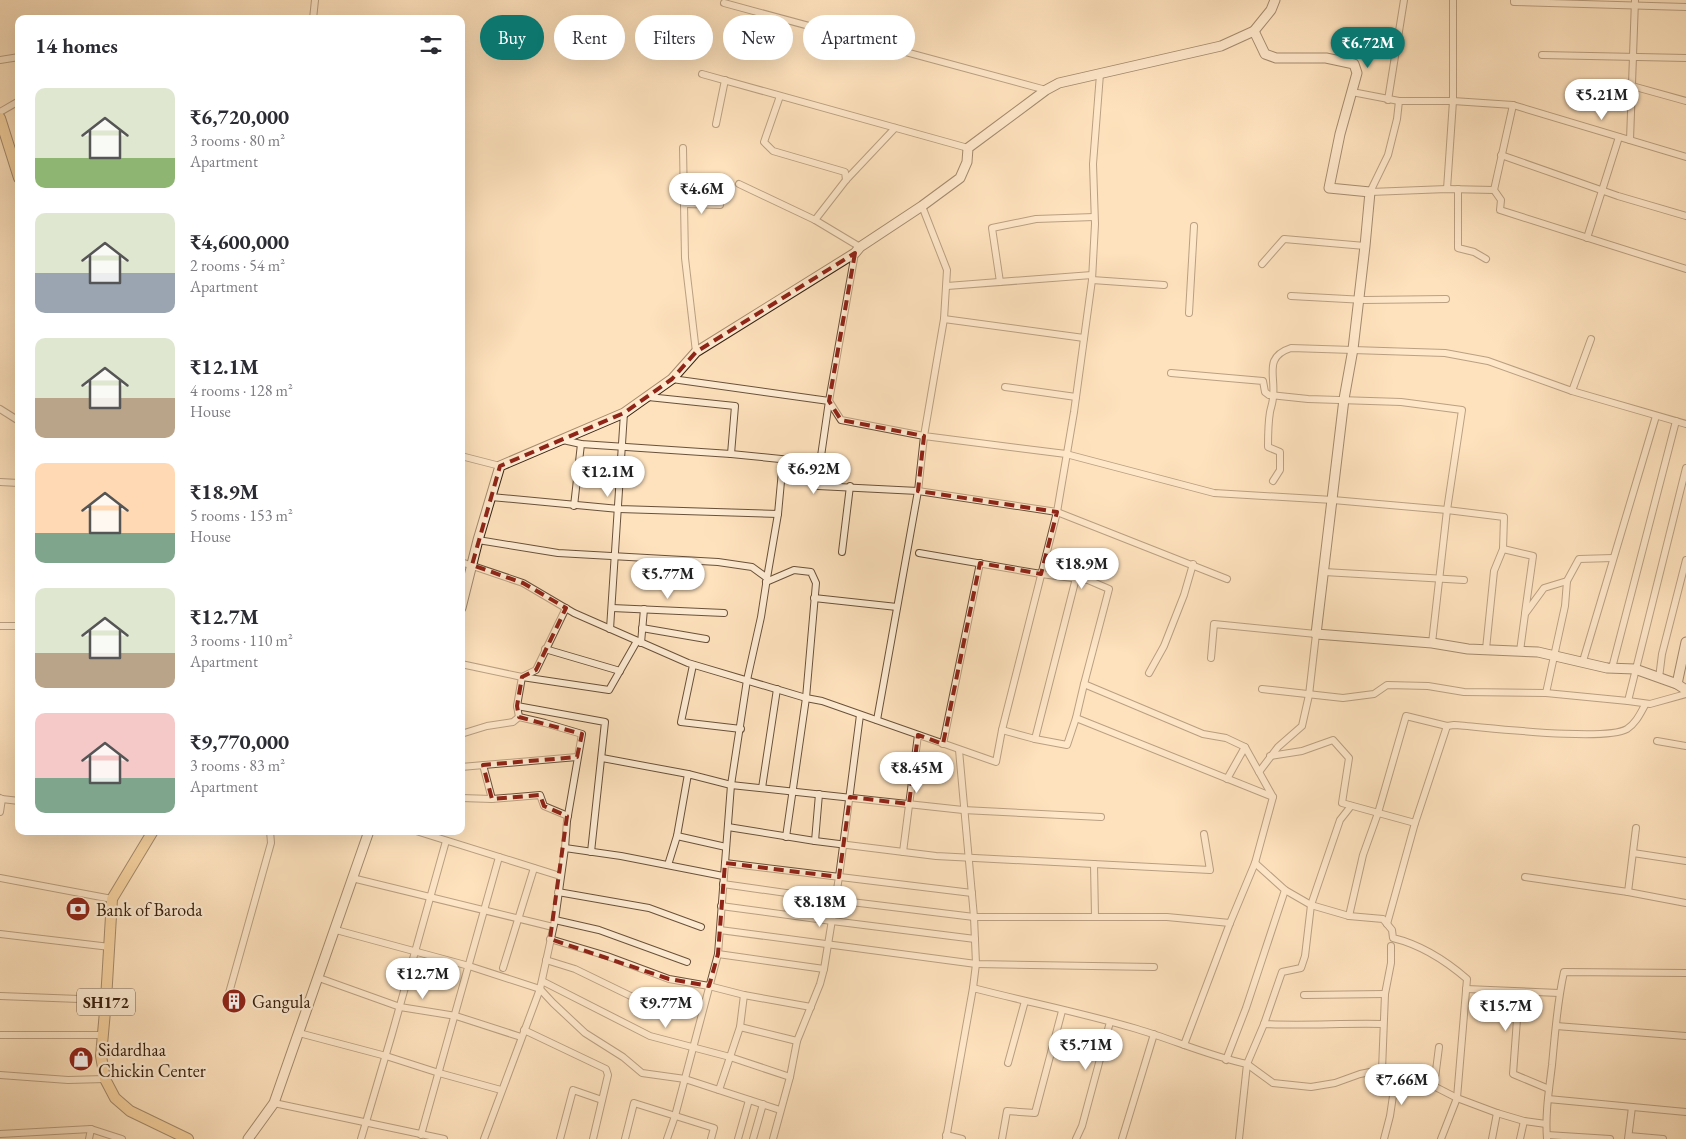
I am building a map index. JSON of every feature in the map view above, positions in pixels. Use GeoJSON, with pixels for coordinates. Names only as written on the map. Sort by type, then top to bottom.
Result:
{"type":"FeatureCollection","features":[{"type":"Feature","properties":{"kind":"main road"},"geometry":{"type":"LineString","coordinates":[[465,593],[478,540],[500,466],[624,413],[648,397],[672,379],[696,352],[857,250],[960,178],[967,162],[968,148],[1059,82],[1221,46],[1254,31],[1271,10],[1276,0]]}},
{"type":"Feature","properties":{"kind":"main road"},"geometry":{"type":"LineString","coordinates":[[1254,31],[1265,54],[1276,58],[1326,58],[1354,64],[1357,73],[1340,134],[1329,188],[1370,192],[1366,246],[1344,399],[1316,634],[1432,642],[1468,649],[1538,652],[1612,668],[1635,669],[1676,684],[1686,690]]}},
{"type":"Feature","properties":{"kind":"main road"},"geometry":{"type":"LineString","coordinates":[[0,118],[15,165]]}},
{"type":"Feature","properties":{"kind":"main road"},"geometry":{"type":"LineString","coordinates":[[1676,684],[1686,642]]}},
{"type":"Feature","properties":{"kind":"main road","name":"SH172"},"geometry":{"type":"LineString","coordinates":[[151,835],[112,899],[101,1056],[105,1079],[115,1098],[130,1111],[188,1139]]}},
{"type":"Feature","properties":{"kind":"main road"},"geometry":{"type":"LineString","coordinates":[[248,1139],[274,1103],[368,835]]}},
{"type":"Feature","properties":{"kind":"street"},"geometry":{"type":"LineString","coordinates":[[313,15],[315,0]]}},
{"type":"Feature","properties":{"kind":"street"},"geometry":{"type":"LineString","coordinates":[[1388,100],[1404,0]]}},
{"type":"Feature","properties":{"kind":"street"},"geometry":{"type":"LineString","coordinates":[[1447,189],[1454,100],[1453,0]]}},
{"type":"Feature","properties":{"kind":"street"},"geometry":{"type":"LineString","coordinates":[[1514,0],[1514,2],[1635,3],[1686,7]]}},
{"type":"Feature","properties":{"kind":"street"},"geometry":{"type":"LineString","coordinates":[[724,3],[1046,90]]}},
{"type":"Feature","properties":{"kind":"street"},"geometry":{"type":"LineString","coordinates":[[1630,140],[1635,3]]}},
{"type":"Feature","properties":{"kind":"street"},"geometry":{"type":"LineString","coordinates":[[1542,55],[1686,58]]}},
{"type":"Feature","properties":{"kind":"street"},"geometry":{"type":"LineString","coordinates":[[0,60],[15,58]]}},
{"type":"Feature","properties":{"kind":"street"},"geometry":{"type":"LineString","coordinates":[[702,74],[968,148]]}},
{"type":"Feature","properties":{"kind":"street"},"geometry":{"type":"LineString","coordinates":[[465,563],[523,583],[566,608],[693,665],[822,701],[996,762],[1002,730],[1057,512],[1076,397],[1092,278],[1093,164],[1100,74]]}},
{"type":"Feature","properties":{"kind":"street"},"geometry":{"type":"LineString","coordinates":[[716,124],[725,80]]}},
{"type":"Feature","properties":{"kind":"street"},"geometry":{"type":"LineString","coordinates":[[1632,86],[1686,101]]}},
{"type":"Feature","properties":{"kind":"street"},"geometry":{"type":"LineString","coordinates":[[1352,92],[1399,101],[1454,100],[1512,105],[1686,157]]}},
{"type":"Feature","properties":{"kind":"street"},"geometry":{"type":"LineString","coordinates":[[780,96],[764,142],[773,151],[845,172],[846,180]]}},
{"type":"Feature","properties":{"kind":"street"},"geometry":{"type":"LineString","coordinates":[[1399,101],[1398,119],[1388,154],[1370,192],[1447,189],[1494,190]]}},
{"type":"Feature","properties":{"kind":"street"},"geometry":{"type":"LineString","coordinates":[[0,112],[15,103]]}},
{"type":"Feature","properties":{"kind":"street"},"geometry":{"type":"LineString","coordinates":[[1512,105],[1494,190],[1501,200],[1500,210],[1686,269]]}},
{"type":"Feature","properties":{"kind":"street"},"geometry":{"type":"LineString","coordinates":[[815,220],[846,180],[895,128]]}},
{"type":"Feature","properties":{"kind":"street"},"geometry":{"type":"LineString","coordinates":[[1586,238],[1619,137]]}},
{"type":"Feature","properties":{"kind":"street"},"geometry":{"type":"LineString","coordinates":[[683,148],[685,258],[696,352]]}},
{"type":"Feature","properties":{"kind":"street"},"geometry":{"type":"LineString","coordinates":[[1502,155],[1602,190],[1686,216]]}},
{"type":"Feature","properties":{"kind":"street"},"geometry":{"type":"LineString","coordinates":[[739,184],[815,220],[857,250],[829,401],[818,486],[850,486],[918,492],[1057,512],[1227,579]]}},
{"type":"Feature","properties":{"kind":"street"},"geometry":{"type":"LineString","coordinates":[[1458,189],[1458,248],[1474,252],[1486,259]]}},
{"type":"Feature","properties":{"kind":"street"},"geometry":{"type":"LineString","coordinates":[[684,204],[720,205]]}},
{"type":"Feature","properties":{"kind":"street"},"geometry":{"type":"LineString","coordinates":[[877,720],[918,492],[924,436],[944,319],[947,286],[947,270],[922,206]]}},
{"type":"Feature","properties":{"kind":"street"},"geometry":{"type":"LineString","coordinates":[[1000,282],[992,228],[1036,219],[1094,217]]}},
{"type":"Feature","properties":{"kind":"street"},"geometry":{"type":"LineString","coordinates":[[1189,313],[1194,226]]}},
{"type":"Feature","properties":{"kind":"street"},"geometry":{"type":"LineString","coordinates":[[1262,264],[1284,239],[1366,246]]}},
{"type":"Feature","properties":{"kind":"street"},"geometry":{"type":"LineString","coordinates":[[947,286],[1092,278],[1164,285]]}},
{"type":"Feature","properties":{"kind":"street"},"geometry":{"type":"LineString","coordinates":[[1291,296],[1359,299],[1446,299]]}},
{"type":"Feature","properties":{"kind":"street"},"geometry":{"type":"LineString","coordinates":[[944,319],[1084,338]]}},
{"type":"Feature","properties":{"kind":"street"},"geometry":{"type":"LineString","coordinates":[[1572,391],[1591,339]]}},
{"type":"Feature","properties":{"kind":"street"},"geometry":{"type":"LineString","coordinates":[[1273,481],[1280,470],[1280,452],[1268,447],[1268,427],[1274,395],[1272,376],[1274,364],[1281,351],[1291,348],[1444,353],[1488,361],[1572,391],[1686,424]]}},
{"type":"Feature","properties":{"kind":"street"},"geometry":{"type":"LineString","coordinates":[[1171,373],[1263,380],[1265,392],[1274,395],[1401,402],[1462,410],[1447,510],[1432,642]]}},
{"type":"Feature","properties":{"kind":"street"},"geometry":{"type":"LineString","coordinates":[[672,379],[829,401],[841,420],[924,436],[1066,454],[1214,493],[1333,500],[1504,517],[1503,549],[1494,571],[1486,649]]}},
{"type":"Feature","properties":{"kind":"street"},"geometry":{"type":"LineString","coordinates":[[1005,386],[1076,397]]}},
{"type":"Feature","properties":{"kind":"street"},"geometry":{"type":"LineString","coordinates":[[648,397],[735,406],[731,454]]}},
{"type":"Feature","properties":{"kind":"street"},"geometry":{"type":"LineString","coordinates":[[0,409],[15,418]]}},
{"type":"Feature","properties":{"kind":"street"},"geometry":{"type":"LineString","coordinates":[[610,629],[624,413]]}},
{"type":"Feature","properties":{"kind":"street"},"geometry":{"type":"LineString","coordinates":[[1583,661],[1656,416]]}},
{"type":"Feature","properties":{"kind":"street"},"geometry":{"type":"LineString","coordinates":[[1612,668],[1676,421]]}},
{"type":"Feature","properties":{"kind":"street"},"geometry":{"type":"LineString","coordinates":[[563,440],[581,444],[731,454],[820,464]]}},
{"type":"Feature","properties":{"kind":"street"},"geometry":{"type":"LineString","coordinates":[[574,506],[581,444]]}},
{"type":"Feature","properties":{"kind":"street"},"geometry":{"type":"LineString","coordinates":[[465,457],[500,466]]}},
{"type":"Feature","properties":{"kind":"street"},"geometry":{"type":"LineString","coordinates":[[666,1139],[675,1116],[718,954],[731,784],[747,680],[761,617],[778,514],[783,460]]}},
{"type":"Feature","properties":{"kind":"street"},"geometry":{"type":"LineString","coordinates":[[1628,701],[1686,468]]}},
{"type":"Feature","properties":{"kind":"street"},"geometry":{"type":"LineString","coordinates":[[0,482],[15,483]]}},
{"type":"Feature","properties":{"kind":"street"},"geometry":{"type":"LineString","coordinates":[[842,552],[850,486]]}},
{"type":"Feature","properties":{"kind":"street"},"geometry":{"type":"LineString","coordinates":[[491,497],[618,509],[778,514]]}},
{"type":"Feature","properties":{"kind":"street"},"geometry":{"type":"LineString","coordinates":[[478,540],[558,553],[718,562],[752,566],[766,580]]}},
{"type":"Feature","properties":{"kind":"street"},"geometry":{"type":"LineString","coordinates":[[1503,549],[1533,556],[1520,651]]}},
{"type":"Feature","properties":{"kind":"street"},"geometry":{"type":"LineString","coordinates":[[919,554],[1088,580],[1109,589],[1067,746],[1002,730]]}},
{"type":"Feature","properties":{"kind":"street"},"geometry":{"type":"LineString","coordinates":[[1546,693],[1565,606],[1567,581],[1579,559],[1613,558]]}},
{"type":"Feature","properties":{"kind":"street"},"geometry":{"type":"LineString","coordinates":[[1659,678],[1662,654],[1686,560]]}},
{"type":"Feature","properties":{"kind":"street"},"geometry":{"type":"LineString","coordinates":[[943,744],[980,563]]}},
{"type":"Feature","properties":{"kind":"street"},"geometry":{"type":"LineString","coordinates":[[1148,673],[1164,646],[1184,595],[1193,564]]}},
{"type":"Feature","properties":{"kind":"street"},"geometry":{"type":"LineString","coordinates":[[766,580],[794,570],[811,572],[816,583],[806,698],[786,837]]}},
{"type":"Feature","properties":{"kind":"street"},"geometry":{"type":"LineString","coordinates":[[1324,572],[1464,580]]}},
{"type":"Feature","properties":{"kind":"street"},"geometry":{"type":"LineString","coordinates":[[1035,739],[1076,578]]}},
{"type":"Feature","properties":{"kind":"street"},"geometry":{"type":"LineString","coordinates":[[1525,614],[1544,588],[1567,581]]}},
{"type":"Feature","properties":{"kind":"street"},"geometry":{"type":"LineString","coordinates":[[814,598],[897,607]]}},
{"type":"Feature","properties":{"kind":"street"},"geometry":{"type":"LineString","coordinates":[[522,677],[536,670],[566,608]]}},
{"type":"Feature","properties":{"kind":"street"},"geometry":{"type":"LineString","coordinates":[[612,608],[724,613]]}},
{"type":"Feature","properties":{"kind":"street"},"geometry":{"type":"LineString","coordinates":[[465,665],[522,677],[609,690],[639,642],[644,609]]}},
{"type":"Feature","properties":{"kind":"street"},"geometry":{"type":"LineString","coordinates":[[0,626],[15,624]]}},
{"type":"Feature","properties":{"kind":"street"},"geometry":{"type":"LineString","coordinates":[[1211,658],[1214,624],[1316,634],[1309,695],[1302,726],[1278,746],[1259,772]]}},
{"type":"Feature","properties":{"kind":"street"},"geometry":{"type":"LineString","coordinates":[[642,628],[706,639]]}},
{"type":"Feature","properties":{"kind":"street"},"geometry":{"type":"LineString","coordinates":[[545,649],[620,671]]}},
{"type":"Feature","properties":{"kind":"street"},"geometry":{"type":"LineString","coordinates":[[693,665],[681,722],[740,729]]}},
{"type":"Feature","properties":{"kind":"street"},"geometry":{"type":"LineString","coordinates":[[519,717],[517,706],[522,677]]}},
{"type":"Feature","properties":{"kind":"street"},"geometry":{"type":"LineString","coordinates":[[1084,684],[1203,734],[1226,738],[1245,747],[1273,797],[1255,863],[1184,1045]]}},
{"type":"Feature","properties":{"kind":"street"},"geometry":{"type":"LineString","coordinates":[[1262,690],[1343,698],[1374,694],[1387,684],[1428,686],[1464,692],[1546,693],[1645,704],[1666,701],[1686,694]]}},
{"type":"Feature","properties":{"kind":"street"},"geometry":{"type":"LineString","coordinates":[[762,788],[777,689]]}},
{"type":"Feature","properties":{"kind":"street"},"geometry":{"type":"LineString","coordinates":[[1349,916],[1363,855],[1378,813],[1406,716],[1447,726],[1565,734],[1612,734],[1626,729],[1638,718],[1645,704]]}},
{"type":"Feature","properties":{"kind":"street"},"geometry":{"type":"LineString","coordinates":[[517,706],[605,722],[591,852]]}},
{"type":"Feature","properties":{"kind":"street"},"geometry":{"type":"LineString","coordinates":[[773,1139],[790,1077],[797,1041],[824,969],[839,877],[860,715]]}},
{"type":"Feature","properties":{"kind":"street"},"geometry":{"type":"LineString","coordinates":[[465,733],[486,726],[513,722],[519,717]]}},
{"type":"Feature","properties":{"kind":"street"},"geometry":{"type":"LineString","coordinates":[[484,1139],[542,981],[554,923],[568,816],[582,734],[519,717]]}},
{"type":"Feature","properties":{"kind":"street"},"geometry":{"type":"LineString","coordinates":[[1076,718],[1273,797]]}},
{"type":"Feature","properties":{"kind":"street"},"geometry":{"type":"LineString","coordinates":[[1387,924],[1415,823],[1447,726]]}},
{"type":"Feature","properties":{"kind":"street"},"geometry":{"type":"LineString","coordinates":[[903,852],[918,735]]}},
{"type":"Feature","properties":{"kind":"street"},"geometry":{"type":"LineString","coordinates":[[1270,756],[1302,751],[1333,740],[1349,758],[1342,803],[1415,823]]}},
{"type":"Feature","properties":{"kind":"street"},"geometry":{"type":"LineString","coordinates":[[1657,741],[1686,746]]}},
{"type":"Feature","properties":{"kind":"street"},"geometry":{"type":"LineString","coordinates":[[1227,779],[1245,747]]}},
{"type":"Feature","properties":{"kind":"street"},"geometry":{"type":"LineString","coordinates":[[959,750],[974,917],[976,964],[946,1137],[962,1139]]}},
{"type":"Feature","properties":{"kind":"street"},"geometry":{"type":"LineString","coordinates":[[465,767],[577,757]]}},
{"type":"Feature","properties":{"kind":"street"},"geometry":{"type":"LineString","coordinates":[[602,758],[731,784],[762,788],[963,810],[1101,817]]}},
{"type":"Feature","properties":{"kind":"street"},"geometry":{"type":"LineString","coordinates":[[483,765],[492,799]]}},
{"type":"Feature","properties":{"kind":"street"},"geometry":{"type":"LineString","coordinates":[[668,865],[676,836],[688,774]]}},
{"type":"Feature","properties":{"kind":"street"},"geometry":{"type":"LineString","coordinates":[[815,841],[819,794]]}},
{"type":"Feature","properties":{"kind":"street"},"geometry":{"type":"LineString","coordinates":[[465,798],[492,799],[540,795],[544,806],[568,816]]}},
{"type":"Feature","properties":{"kind":"street"},"geometry":{"type":"LineString","coordinates":[[0,812],[1,798],[15,800]]}},
{"type":"Feature","properties":{"kind":"street"},"geometry":{"type":"LineString","coordinates":[[1239,1139],[1247,1064],[1264,1024],[1282,972],[1301,968],[1305,956],[1311,905],[1340,820],[1351,806]]}},
{"type":"Feature","properties":{"kind":"street"},"geometry":{"type":"LineString","coordinates":[[728,827],[843,845],[968,859],[1210,870],[1204,834]]}},
{"type":"Feature","properties":{"kind":"street"},"geometry":{"type":"LineString","coordinates":[[1628,892],[1636,828]]}},
{"type":"Feature","properties":{"kind":"street"},"geometry":{"type":"LineString","coordinates":[[227,1000],[271,843],[270,835]]}},
{"type":"Feature","properties":{"kind":"street"},"geometry":{"type":"LineString","coordinates":[[428,835],[560,876]]}},
{"type":"Feature","properties":{"kind":"street"},"geometry":{"type":"LineString","coordinates":[[676,836],[726,847]]}},
{"type":"Feature","properties":{"kind":"street"},"geometry":{"type":"LineString","coordinates":[[361,1139],[416,952],[446,841]]}},
{"type":"Feature","properties":{"kind":"street"},"geometry":{"type":"LineString","coordinates":[[565,848],[724,876]]}},
{"type":"Feature","properties":{"kind":"street"},"geometry":{"type":"LineString","coordinates":[[1633,853],[1686,860]]}},
{"type":"Feature","properties":{"kind":"street"},"geometry":{"type":"LineString","coordinates":[[421,1135],[456,1016],[499,857]]}},
{"type":"Feature","properties":{"kind":"street"},"geometry":{"type":"LineString","coordinates":[[725,863],[972,893]]}},
{"type":"Feature","properties":{"kind":"street"},"geometry":{"type":"LineString","coordinates":[[1255,863],[1285,890],[1311,905],[1349,916],[1383,919],[1392,930],[1393,938],[1406,941],[1432,953],[1467,979],[1457,1098],[1441,1139]]}},
{"type":"Feature","properties":{"kind":"street"},"geometry":{"type":"LineString","coordinates":[[1094,864],[1095,917]]}},
{"type":"Feature","properties":{"kind":"street"},"geometry":{"type":"LineString","coordinates":[[503,968],[534,868]]}},
{"type":"Feature","properties":{"kind":"street"},"geometry":{"type":"LineString","coordinates":[[1525,877],[1628,892],[1686,903]]}},
{"type":"Feature","properties":{"kind":"street"},"geometry":{"type":"LineString","coordinates":[[0,878],[112,899]]}},
{"type":"Feature","properties":{"kind":"street"},"geometry":{"type":"LineString","coordinates":[[352,878],[518,919],[599,930],[687,962]]}},
{"type":"Feature","properties":{"kind":"street"},"geometry":{"type":"LineString","coordinates":[[723,884],[974,917],[1167,917],[1230,923]]}},
{"type":"Feature","properties":{"kind":"street"},"geometry":{"type":"LineString","coordinates":[[1226,1060],[1246,1008],[1285,890]]}},
{"type":"Feature","properties":{"kind":"street"},"geometry":{"type":"LineString","coordinates":[[558,892],[650,908],[701,926]]}},
{"type":"Feature","properties":{"kind":"street"},"geometry":{"type":"LineString","coordinates":[[721,906],[832,922],[975,939]]}},
{"type":"Feature","properties":{"kind":"street"},"geometry":{"type":"LineString","coordinates":[[336,930],[469,966],[540,989],[585,1033],[623,1057],[642,1073],[685,1079],[780,1110]]}},
{"type":"Feature","properties":{"kind":"street"},"geometry":{"type":"LineString","coordinates":[[720,930],[976,964],[1154,967]]}},
{"type":"Feature","properties":{"kind":"street"},"geometry":{"type":"LineString","coordinates":[[0,934],[110,947]]}},
{"type":"Feature","properties":{"kind":"street"},"geometry":{"type":"LineString","coordinates":[[550,939],[607,956],[669,979],[811,1007]]}},
{"type":"Feature","properties":{"kind":"street"},"geometry":{"type":"LineString","coordinates":[[1382,1070],[1384,994],[1391,962],[1391,946]]}},
{"type":"Feature","properties":{"kind":"street"},"geometry":{"type":"LineString","coordinates":[[718,954],[824,969]]}},
{"type":"Feature","properties":{"kind":"street"},"geometry":{"type":"LineString","coordinates":[[546,960],[575,969],[643,1002]]}},
{"type":"Feature","properties":{"kind":"street"},"geometry":{"type":"LineString","coordinates":[[1610,1139],[1547,1137],[1548,1098],[1559,993],[1564,972],[1686,973]]}},
{"type":"Feature","properties":{"kind":"street"},"geometry":{"type":"LineString","coordinates":[[319,978],[400,1007],[456,1016],[523,1033],[606,1069],[608,1075],[593,1139]]}},
{"type":"Feature","properties":{"kind":"street"},"geometry":{"type":"LineString","coordinates":[[542,981],[650,1036],[730,1057],[790,1077]]}},
{"type":"Feature","properties":{"kind":"street"},"geometry":{"type":"LineString","coordinates":[[973,988],[1154,1034],[1226,1060],[1247,1064],[1273,1083],[1311,1087],[1335,1083],[1360,1074],[1390,1068],[1397,1069],[1457,1098],[1498,1114],[1524,1121],[1546,1124]]}},
{"type":"Feature","properties":{"kind":"street"},"geometry":{"type":"LineString","coordinates":[[1466,989],[1559,993]]}},
{"type":"Feature","properties":{"kind":"street"},"geometry":{"type":"LineString","coordinates":[[1519,992],[1513,1074],[1549,1089]]}},
{"type":"Feature","properties":{"kind":"street"},"geometry":{"type":"LineString","coordinates":[[1304,995],[1384,994]]}},
{"type":"Feature","properties":{"kind":"street"},"geometry":{"type":"LineString","coordinates":[[719,1090],[740,1026],[744,995]]}},
{"type":"Feature","properties":{"kind":"street"},"geometry":{"type":"LineString","coordinates":[[0,996],[106,1000]]}},
{"type":"Feature","properties":{"kind":"street"},"geometry":{"type":"LineString","coordinates":[[1008,1063],[1025,1001]]}},
{"type":"Feature","properties":{"kind":"street"},"geometry":{"type":"LineString","coordinates":[[1002,1139],[1007,1111],[1035,1114],[1062,1011]]}},
{"type":"Feature","properties":{"kind":"street"},"geometry":{"type":"LineString","coordinates":[[1076,1139],[1082,1126],[1110,1022]]}},
{"type":"Feature","properties":{"kind":"street"},"geometry":{"type":"LineString","coordinates":[[1264,1024],[1293,1026],[1343,1023],[1383,1024]]}},
{"type":"Feature","properties":{"kind":"street"},"geometry":{"type":"LineString","coordinates":[[740,1026],[797,1041]]}},
{"type":"Feature","properties":{"kind":"street"},"geometry":{"type":"LineString","coordinates":[[1556,1026],[1686,1036]]}},
{"type":"Feature","properties":{"kind":"street"},"geometry":{"type":"LineString","coordinates":[[300,1033],[501,1090]]}},
{"type":"Feature","properties":{"kind":"street"},"geometry":{"type":"LineString","coordinates":[[1122,1139],[1154,1034]]}},
{"type":"Feature","properties":{"kind":"street"},"geometry":{"type":"LineString","coordinates":[[0,1035],[103,1035]]}},
{"type":"Feature","properties":{"kind":"street"},"geometry":{"type":"LineString","coordinates":[[1434,1086],[1439,1048]]}},
{"type":"Feature","properties":{"kind":"street"},"geometry":{"type":"LineString","coordinates":[[1384,1139],[1390,1116],[1397,1069]]}},
{"type":"Feature","properties":{"kind":"street"},"geometry":{"type":"LineString","coordinates":[[0,1075],[68,1080],[105,1079]]}},
{"type":"Feature","properties":{"kind":"street"},"geometry":{"type":"LineString","coordinates":[[560,1139],[573,1090],[602,1100]]}},
{"type":"Feature","properties":{"kind":"street"},"geometry":{"type":"LineString","coordinates":[[1548,1098],[1686,1112]]}},
{"type":"Feature","properties":{"kind":"street"},"geometry":{"type":"LineString","coordinates":[[738,1139],[749,1100]]}},
{"type":"Feature","properties":{"kind":"street"},"geometry":{"type":"LineString","coordinates":[[274,1103],[444,1139]]}},
{"type":"Feature","properties":{"kind":"street"},"geometry":{"type":"LineString","coordinates":[[625,1139],[634,1103],[714,1128],[711,1139]]}},
{"type":"Feature","properties":{"kind":"street"},"geometry":{"type":"LineString","coordinates":[[753,1139],[763,1104]]}},
{"type":"Feature","properties":{"kind":"street"},"geometry":{"type":"LineString","coordinates":[[1632,1107],[1629,1138],[1663,1139]]}},
{"type":"Feature","properties":{"kind":"street"},"geometry":{"type":"LineString","coordinates":[[1492,1139],[1498,1114]]}},
{"type":"Feature","properties":{"kind":"street"},"geometry":{"type":"LineString","coordinates":[[1520,1139],[1524,1121]]}},
{"type":"Feature","properties":{"kind":"street"},"geometry":{"type":"LineString","coordinates":[[88,1139],[91,1130]]}},
{"type":"Feature","properties":{"kind":"street"},"geometry":{"type":"LineString","coordinates":[[0,1134],[91,1130],[122,1139]]}},
{"type":"Feature","properties":{"kind":"highlighted area"},"geometry":{"type":"Polygon","coordinates":[[[855,253],[829,401],[841,420],[924,436],[918,491],[1057,512],[1041,574],[980,563],[943,744],[918,735],[909,804],[850,797],[839,877],[725,863],[718,954],[709,986],[669,979],[550,939],[567,816],[544,806],[540,795],[492,799],[483,765],[577,757],[582,734],[519,717],[517,706],[522,677],[536,670],[566,608],[523,583],[472,565],[500,466],[624,413],[672,379],[696,352],[855,253]]]}},
{"type":"Feature","properties":{"kind":"place","name":"Bank of Baroda"},"geometry":{"type":"Point","coordinates":[78,909]}},
{"type":"Feature","properties":{"kind":"place","name":"Gangula"},"geometry":{"type":"Point","coordinates":[234,1001]}},
{"type":"Feature","properties":{"kind":"place","name":"Sidardhaa Chickin Center"},"geometry":{"type":"Point","coordinates":[81,1059]}}]}
